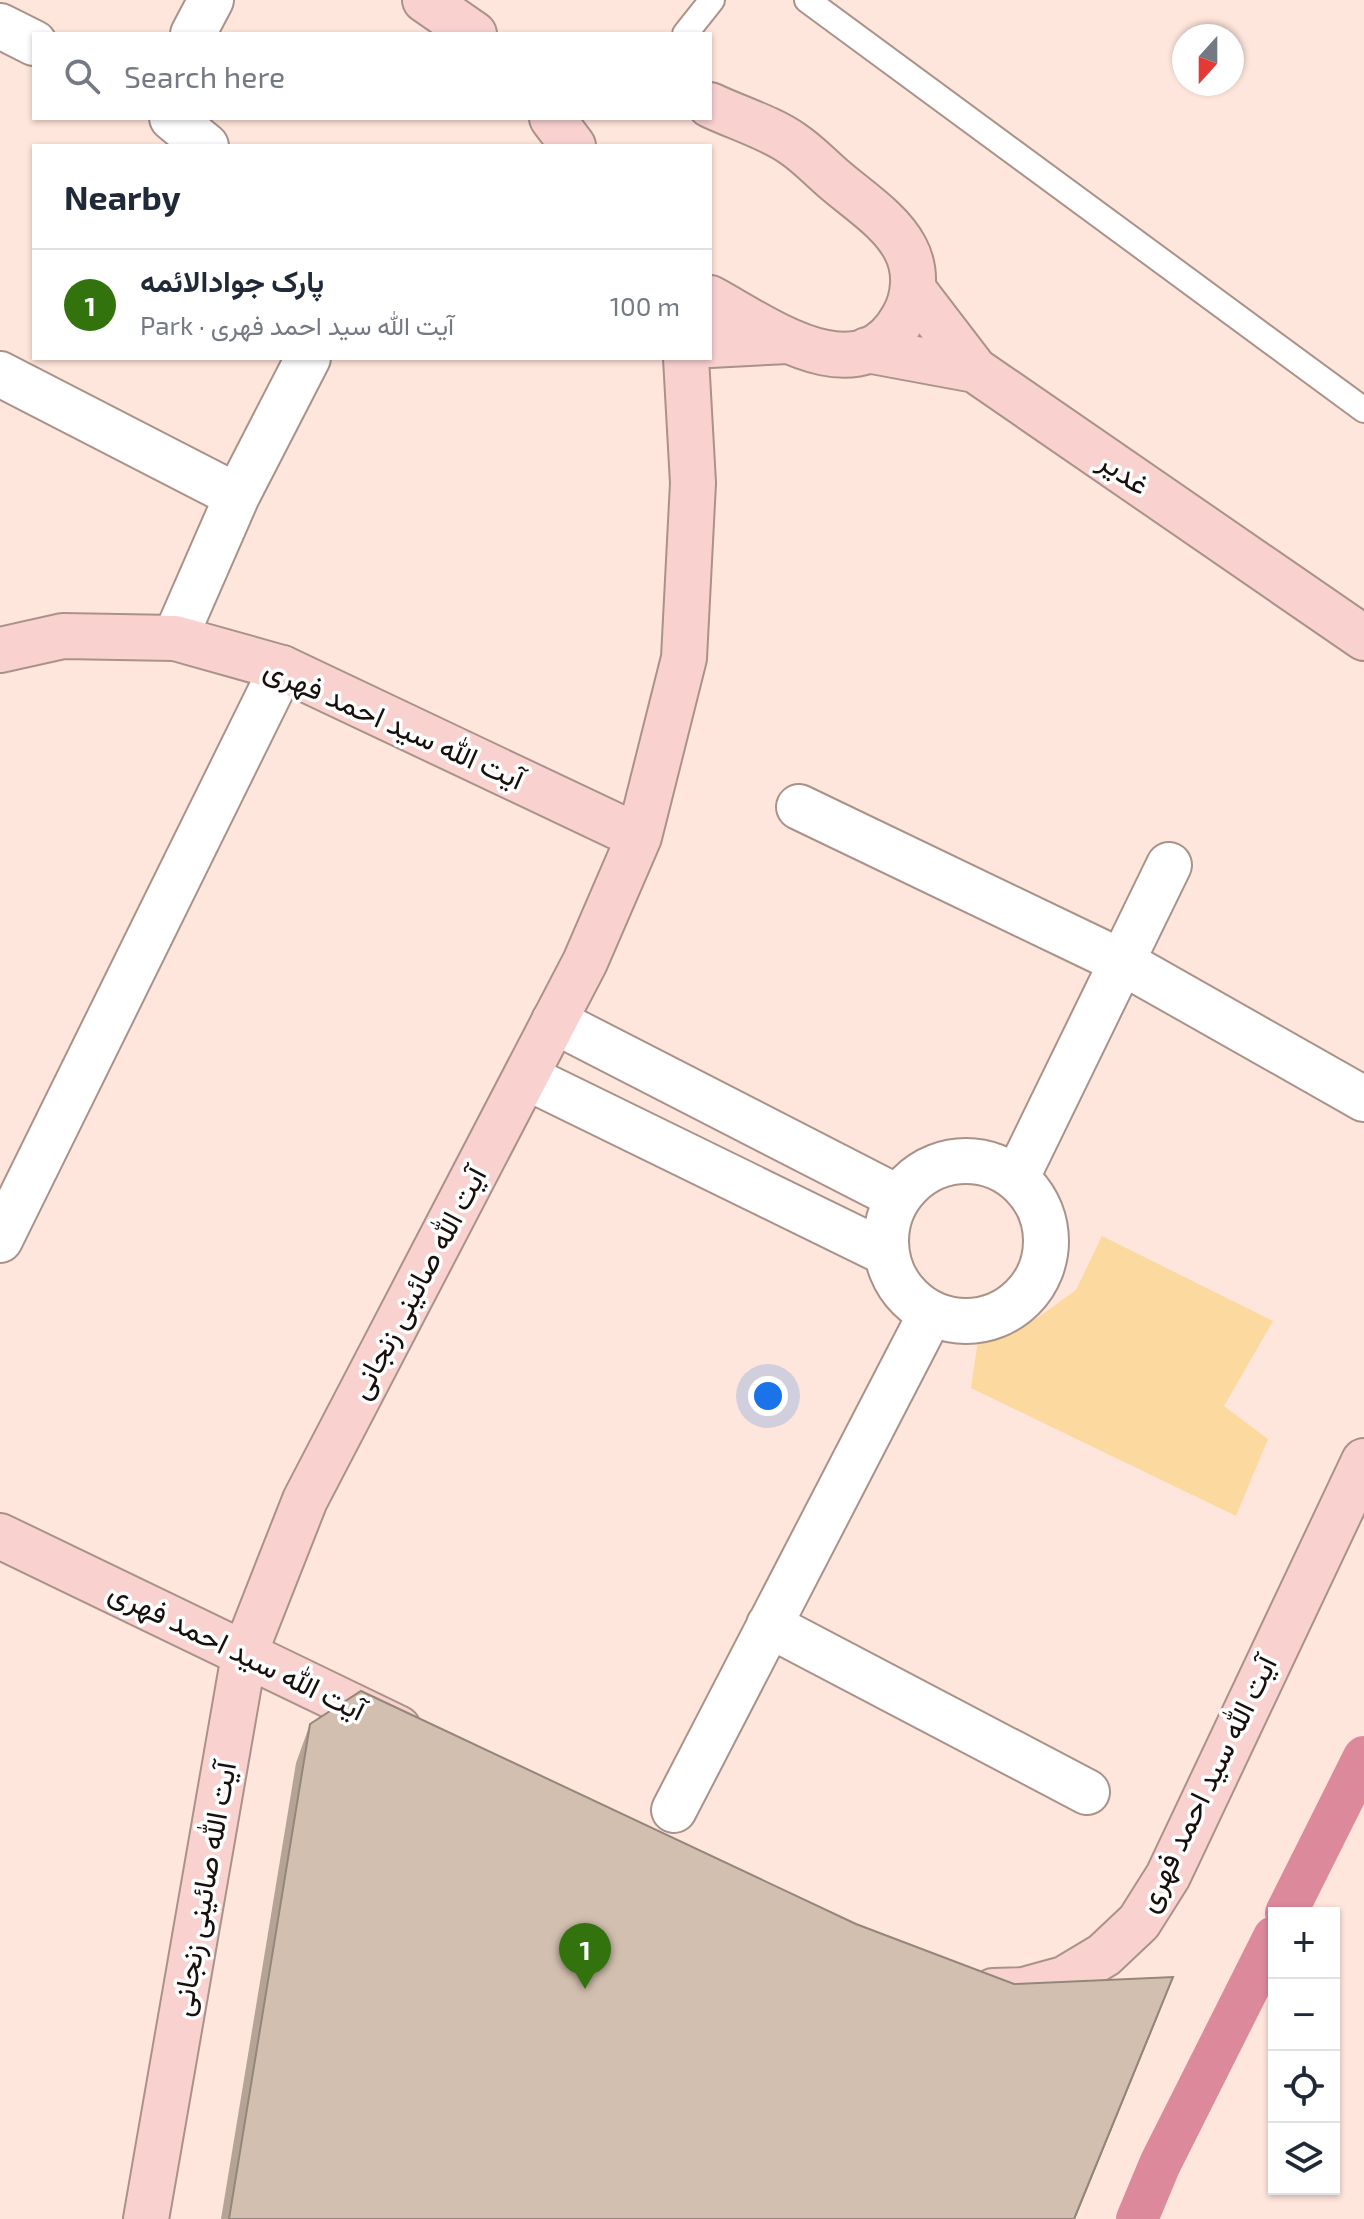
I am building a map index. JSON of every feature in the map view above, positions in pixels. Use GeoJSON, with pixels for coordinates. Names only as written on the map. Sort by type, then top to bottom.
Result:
{"type":"FeatureCollection","features":[{"type":"Feature","properties":{"kind":"main road"},"geometry":{"type":"LineString","coordinates":[[425,0],[471,32]]}},
{"type":"Feature","properties":{"kind":"main road"},"geometry":{"type":"LineString","coordinates":[[712,106],[792,142],[896,233],[912,269],[913,289],[909,308],[885,340],[867,350],[848,355],[826,355],[788,341],[712,299]]}},
{"type":"Feature","properties":{"kind":"main road"},"geometry":{"type":"LineString","coordinates":[[554,120],[574,144]]}},
{"type":"Feature","properties":{"kind":"main road"},"geometry":{"type":"LineString","coordinates":[[577,144],[588,120]]}},
{"type":"Feature","properties":{"kind":"main road"},"geometry":{"type":"LineString","coordinates":[[913,289],[975,370]]}},
{"type":"Feature","properties":{"kind":"main road"},"geometry":{"type":"LineString","coordinates":[[712,345],[788,341]]}},
{"type":"Feature","properties":{"kind":"main road","name":"غدیر"},"geometry":{"type":"LineString","coordinates":[[867,350],[975,370],[1364,638]]}},
{"type":"Feature","properties":{"kind":"main road","name":"آیت الله صائینی زنجانی"},"geometry":{"type":"LineString","coordinates":[[146,2219],[244,1655],[305,1500],[585,962],[639,837],[684,658],[693,483],[686,360]]}},
{"type":"Feature","properties":{"kind":"main road","name":"آیت الله سید احمد فهری"},"geometry":{"type":"LineString","coordinates":[[0,650],[63,636],[175,638],[282,668],[639,837]]}},
{"type":"Feature","properties":{"kind":"main road","name":"آیت الله سید احمد فهری"},"geometry":{"type":"LineString","coordinates":[[960,1986],[973,1991],[1024,1990],[1064,1979],[1104,1955],[1139,1922],[1168,1876],[1364,1461]]}},
{"type":"Feature","properties":{"kind":"main road","name":"آیت الله سید احمد فهری"},"geometry":{"type":"LineString","coordinates":[[0,1536],[431,1744]]}},
{"type":"Feature","properties":{"kind":"street"},"geometry":{"type":"LineString","coordinates":[[194,32],[211,0]]}},
{"type":"Feature","properties":{"kind":"street"},"geometry":{"type":"LineString","coordinates":[[0,26],[32,42]]}},
{"type":"Feature","properties":{"kind":"street"},"geometry":{"type":"LineString","coordinates":[[174,120],[204,144]]}},
{"type":"Feature","properties":{"kind":"street"},"geometry":{"type":"LineString","coordinates":[[175,638],[237,496],[307,360]]}},
{"type":"Feature","properties":{"kind":"street"},"geometry":{"type":"LineString","coordinates":[[0,374],[237,496]]}},
{"type":"Feature","properties":{"kind":"street"},"geometry":{"type":"LineString","coordinates":[[0,1240],[282,668]]}},
{"type":"Feature","properties":{"kind":"street"},"geometry":{"type":"LineString","coordinates":[[799,807],[1122,962],[1364,1099]]}},
{"type":"Feature","properties":{"kind":"street"},"geometry":{"type":"LineString","coordinates":[[1017,1177],[1169,865]]}},
{"type":"Feature","properties":{"kind":"street"},"geometry":{"type":"LineString","coordinates":[[554,1021],[897,1197]]}},
{"type":"Feature","properties":{"kind":"street"},"geometry":{"type":"LineString","coordinates":[[526,1077],[884,1252]]}},
{"type":"Feature","properties":{"kind":"street"},"geometry":{"type":"LineString","coordinates":[[975,1160],[1017,1177],[1044,1216],[1045,1263],[1020,1303],[976,1322],[930,1315],[899,1289],[884,1252],[897,1197],[931,1167],[975,1160]]}},
{"type":"Feature","properties":{"kind":"street"},"geometry":{"type":"LineString","coordinates":[[674,1810],[930,1315]]}},
{"type":"Feature","properties":{"kind":"street"},"geometry":{"type":"LineString","coordinates":[[769,1625],[1087,1792]]}},
{"type":"Feature","properties":{"kind":"lane"},"geometry":{"type":"LineString","coordinates":[[687,32],[712,0]]}},
{"type":"Feature","properties":{"kind":"lane"},"geometry":{"type":"LineString","coordinates":[[807,0],[1364,410]]}},
{"type":"Feature","properties":{"kind":"shaded area"},"geometry":{"type":"Polygon","coordinates":[[[1102,1236],[1273,1321],[1224,1406],[1268,1439],[1236,1516],[971,1388],[979,1333],[1033,1321],[1076,1290],[1102,1236]]]}},
{"type":"Feature","properties":{"kind":"building"},"geometry":{"type":"Polygon","coordinates":[[[361,1691],[856,1924],[1014,1984],[1173,1977],[1074,2219],[229,2219],[310,1724],[361,1691]]]}},
{"type":"Feature","properties":{"kind":"waterway"},"geometry":{"type":"LineString","coordinates":[[1289,1907],[1364,1757]]}},
{"type":"Feature","properties":{"kind":"waterway"},"geometry":{"type":"LineString","coordinates":[[1137,2219],[1160,2164],[1268,1949]]}},
{"type":"Feature","properties":{"kind":"place","name":"پارک جوادالائمه"},"geometry":{"type":"Point","coordinates":[585,1989]}}]}
